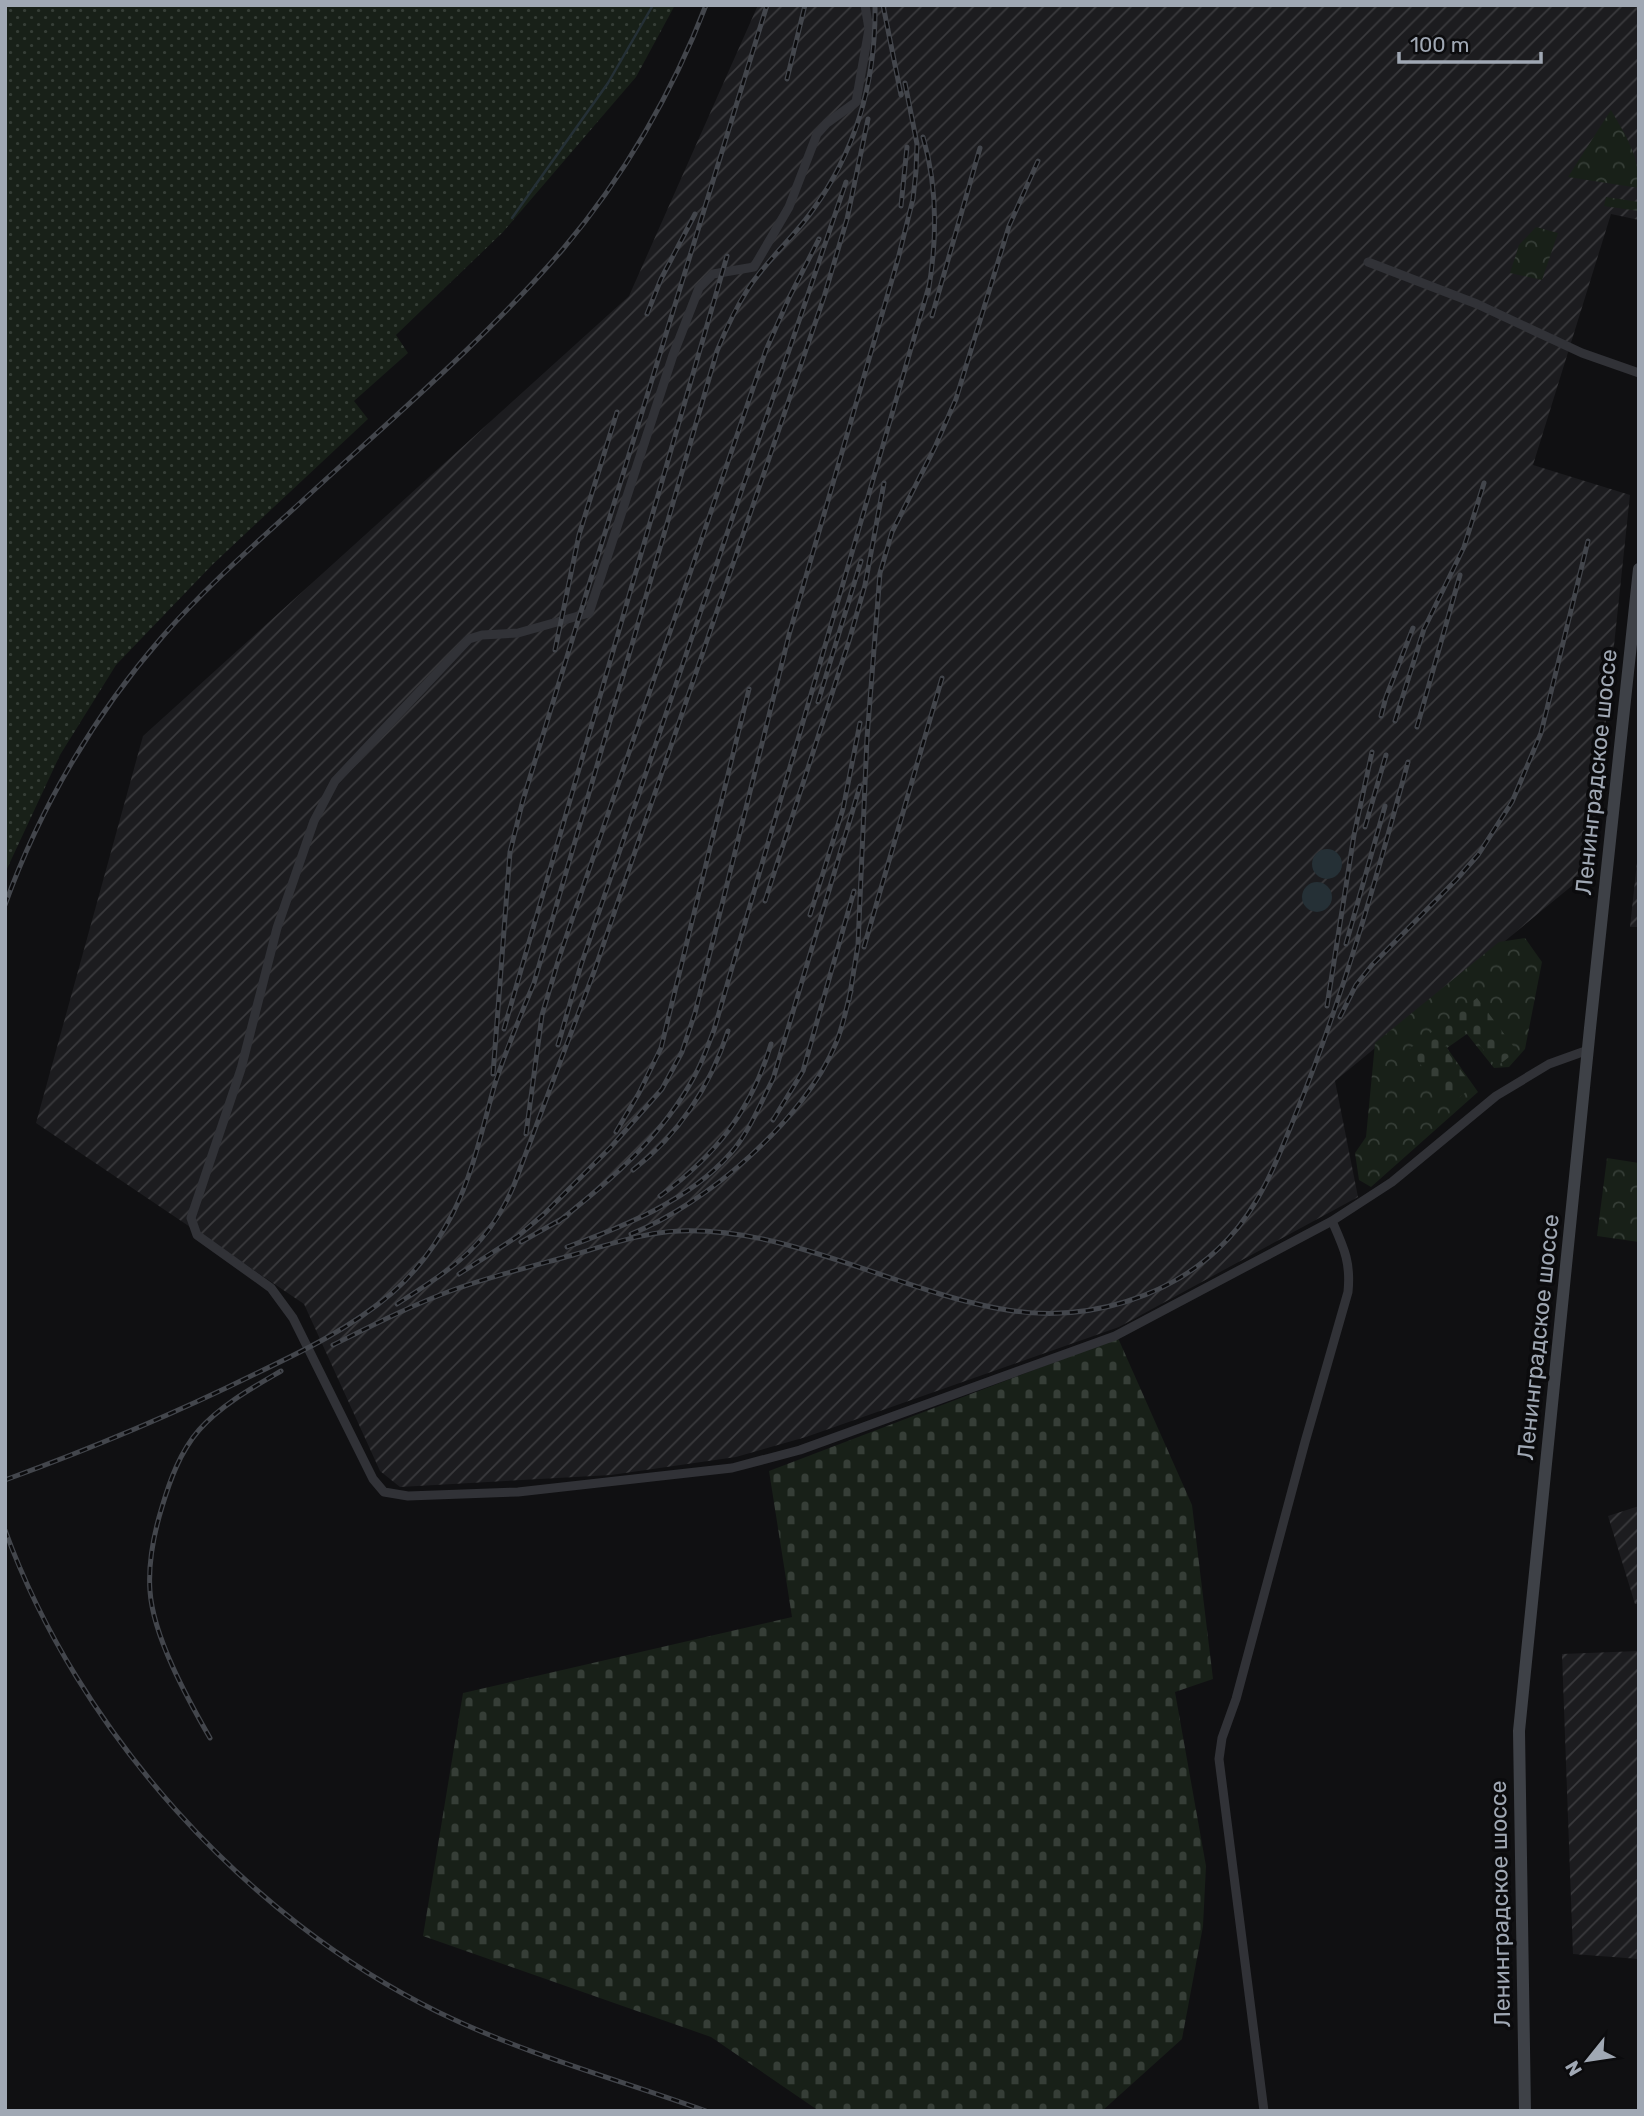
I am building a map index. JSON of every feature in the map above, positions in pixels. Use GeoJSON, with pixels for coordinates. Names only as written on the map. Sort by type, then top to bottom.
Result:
{"type":"FeatureCollection","features":[{"type":"Feature","properties":{"kind":"main road","name":"Ленинградское шоссе"},"geometry":{"type":"LineString","coordinates":[[1525,2111],[1520,1731],[1639,569]]}},
{"type":"Feature","properties":{"kind":"street"},"geometry":{"type":"LineString","coordinates":[[865,5],[869,29],[856,102],[817,134],[789,207],[754,267],[713,274],[699,288],[673,355],[589,613],[518,633],[482,635],[469,639],[335,781],[314,821],[277,928],[241,1069],[191,1218],[197,1236],[271,1288],[293,1318],[373,1479],[384,1492],[408,1496],[518,1492],[732,1468],[800,1450],[1115,1336],[1332,1221],[1392,1182],[1496,1096],[1549,1064],[1588,1050]]}},
{"type":"Feature","properties":{"kind":"street"},"geometry":{"type":"LineString","coordinates":[[1368,262],[1476,304],[1582,353],[1639,373]]}},
{"type":"Feature","properties":{"kind":"street"},"geometry":{"type":"LineString","coordinates":[[1264,2111],[1219,1759],[1222,1738],[1236,1699],[1304,1442],[1348,1292],[1350,1273],[1347,1256],[1332,1221]]}},
{"type":"Feature","properties":{"kind":"shaded area"},"geometry":{"type":"Polygon","coordinates":[[[758,5],[1639,5],[1639,220],[1611,214],[1533,465],[1630,495],[1590,871],[1335,1081],[1358,1197],[1119,1327],[806,1437],[736,1457],[611,1475],[400,1487],[380,1471],[304,1304],[36,1123],[143,736],[629,296],[758,5]]]}},
{"type":"Feature","properties":{"kind":"shaded area"},"geometry":{"type":"Polygon","coordinates":[[[1639,844],[1639,927],[1630,927],[1639,844]]]}},
{"type":"Feature","properties":{"kind":"shaded area"},"geometry":{"type":"Polygon","coordinates":[[[1327,849],[1338,853],[1342,864],[1338,875],[1327,879],[1316,875],[1312,864],[1316,853],[1327,849]]]}},
{"type":"Feature","properties":{"kind":"shaded area"},"geometry":{"type":"Polygon","coordinates":[[[1317,882],[1328,886],[1332,897],[1328,908],[1317,912],[1306,908],[1302,897],[1306,886],[1317,882]]]}},
{"type":"Feature","properties":{"kind":"shaded area"},"geometry":{"type":"Polygon","coordinates":[[[1639,1506],[1639,1604],[1635,1604],[1608,1516],[1639,1506]]]}},
{"type":"Feature","properties":{"kind":"shaded area"},"geometry":{"type":"Polygon","coordinates":[[[1639,1651],[1639,1959],[1573,1954],[1562,1654],[1639,1651]]]}},
{"type":"Feature","properties":{"kind":"green space"},"geometry":{"type":"Polygon","coordinates":[[[5,5],[675,5],[636,77],[503,232],[396,335],[408,353],[354,401],[368,419],[212,565],[116,665],[60,755],[5,873],[5,5]]]}},
{"type":"Feature","properties":{"kind":"green space"},"geometry":{"type":"Polygon","coordinates":[[[1611,110],[1634,156],[1639,188],[1568,177],[1611,110]]]}},
{"type":"Feature","properties":{"kind":"green space"},"geometry":{"type":"Polygon","coordinates":[[[1606,197],[1639,202],[1639,211],[1604,206],[1606,197]]]}},
{"type":"Feature","properties":{"kind":"green space"},"geometry":{"type":"Polygon","coordinates":[[[1536,227],[1558,233],[1542,280],[1510,273],[1519,245],[1536,227]]]}},
{"type":"Feature","properties":{"kind":"green space"},"geometry":{"type":"Polygon","coordinates":[[[1525,938],[1542,962],[1525,1049],[1509,1067],[1494,1068],[1467,1034],[1447,1048],[1478,1092],[1371,1187],[1359,1180],[1355,1153],[1366,1137],[1375,1043],[1499,942],[1525,938]]]}},
{"type":"Feature","properties":{"kind":"green space"},"geometry":{"type":"Polygon","coordinates":[[[1477,998],[1517,1051],[1496,1067],[1468,1029],[1444,1047],[1473,1087],[1450,1104],[1409,1049],[1477,998]]]}},
{"type":"Feature","properties":{"kind":"green space"},"geometry":{"type":"Polygon","coordinates":[[[1607,1158],[1639,1163],[1639,1242],[1597,1236],[1607,1158]]]}},
{"type":"Feature","properties":{"kind":"green space"},"geometry":{"type":"Polygon","coordinates":[[[1118,1338],[1192,1505],[1213,1679],[1175,1692],[1206,1866],[1203,1926],[1182,2039],[1102,2111],[819,2111],[711,2037],[423,1936],[463,1693],[792,1617],[769,1471],[1118,1338]]]}},
{"type":"Feature","properties":{"kind":"waterway"},"geometry":{"type":"LineString","coordinates":[[512,218],[608,83],[653,5]]}},
{"type":"Feature","properties":{"kind":"railway"},"geometry":{"type":"LineString","coordinates":[[5,905],[52,797],[92,730],[138,666],[212,584],[469,348],[563,249],[606,193],[645,133],[678,70],[706,5]]}},
{"type":"Feature","properties":{"kind":"railway"},"geometry":{"type":"LineString","coordinates":[[493,1074],[510,852],[523,800],[767,5]]}},
{"type":"Feature","properties":{"kind":"railway"},"geometry":{"type":"LineString","coordinates":[[787,79],[805,5]]}},
{"type":"Feature","properties":{"kind":"railway"},"geometry":{"type":"LineString","coordinates":[[5,1480],[163,1417],[326,1338],[376,1306],[401,1285],[426,1256],[447,1224],[466,1182],[498,1074],[534,983],[717,351],[748,289],[812,211],[828,187],[852,139],[861,113],[872,61],[875,5]]}},
{"type":"Feature","properties":{"kind":"railway"},"geometry":{"type":"LineString","coordinates":[[883,5],[901,95]]}},
{"type":"Feature","properties":{"kind":"railway"},"geometry":{"type":"LineString","coordinates":[[459,1274],[518,1236],[544,1214],[611,1147],[662,1089],[682,1052],[695,1013],[789,635],[913,199],[917,144],[905,83]]}},
{"type":"Feature","properties":{"kind":"railway"},"geometry":{"type":"LineString","coordinates":[[397,1304],[451,1267],[480,1241],[504,1206],[514,1185],[595,969],[824,297],[847,219],[868,119]]}},
{"type":"Feature","properties":{"kind":"railway"},"geometry":{"type":"LineString","coordinates":[[923,137],[934,195],[933,254],[928,293]]}},
{"type":"Feature","properties":{"kind":"railway"},"geometry":{"type":"LineString","coordinates":[[901,206],[907,147]]}},
{"type":"Feature","properties":{"kind":"railway"},"geometry":{"type":"LineString","coordinates":[[932,316],[980,148]]}},
{"type":"Feature","properties":{"kind":"railway"},"geometry":{"type":"LineString","coordinates":[[849,1000],[858,945],[867,738],[880,573],[892,532],[956,399],[1009,226],[1038,161]]}},
{"type":"Feature","properties":{"kind":"railway"},"geometry":{"type":"LineString","coordinates":[[558,1045],[581,965],[846,182]]}},
{"type":"Feature","properties":{"kind":"railway"},"geometry":{"type":"LineString","coordinates":[[647,314],[661,279],[695,214]]}},
{"type":"Feature","properties":{"kind":"railway"},"geometry":{"type":"LineString","coordinates":[[526,1134],[542,1015],[559,958],[766,350],[819,239]]}},
{"type":"Feature","properties":{"kind":"railway"},"geometry":{"type":"LineString","coordinates":[[504,1029],[727,256]]}},
{"type":"Feature","properties":{"kind":"railway"},"geometry":{"type":"LineString","coordinates":[[558,1222],[616,1173],[652,1137],[682,1097],[705,1053],[714,1030],[929,286]]}},
{"type":"Feature","properties":{"kind":"railway"},"geometry":{"type":"LineString","coordinates":[[555,650],[579,535],[617,412]]}},
{"type":"Feature","properties":{"kind":"railway"},"geometry":{"type":"LineString","coordinates":[[765,901],[865,585],[884,483]]}},
{"type":"Feature","properties":{"kind":"railway"},"geometry":{"type":"LineString","coordinates":[[1395,721],[1424,629],[1464,547],[1484,483]]}},
{"type":"Feature","properties":{"kind":"railway"},"geometry":{"type":"LineString","coordinates":[[1340,1017],[1356,985],[1478,855],[1512,802],[1541,733],[1588,541]]}},
{"type":"Feature","properties":{"kind":"railway"},"geometry":{"type":"LineString","coordinates":[[818,702],[861,561]]}},
{"type":"Feature","properties":{"kind":"railway"},"geometry":{"type":"LineString","coordinates":[[1417,727],[1460,575]]}},
{"type":"Feature","properties":{"kind":"railway"},"geometry":{"type":"LineString","coordinates":[[1381,716],[1413,628]]}},
{"type":"Feature","properties":{"kind":"railway"},"geometry":{"type":"LineString","coordinates":[[864,947],[942,678]]}},
{"type":"Feature","properties":{"kind":"railway"},"geometry":{"type":"LineString","coordinates":[[616,1132],[661,1048],[749,689]]}},
{"type":"Feature","properties":{"kind":"railway"},"geometry":{"type":"LineString","coordinates":[[810,915],[843,809],[860,723]]}},
{"type":"Feature","properties":{"kind":"railway"},"geometry":{"type":"LineString","coordinates":[[1327,1006],[1354,835],[1372,752]]}},
{"type":"Feature","properties":{"kind":"railway"},"geometry":{"type":"LineString","coordinates":[[1365,827],[1386,755]]}},
{"type":"Feature","properties":{"kind":"railway"},"geometry":{"type":"LineString","coordinates":[[333,1345],[408,1309],[468,1285],[626,1240],[666,1232],[722,1233],[763,1239],[804,1249],[925,1290],[1007,1310],[1037,1313],[1067,1313],[1126,1302],[1181,1277],[1206,1260],[1240,1225],[1251,1210],[1276,1161],[1314,1068],[1344,982],[1408,762]]}},
{"type":"Feature","properties":{"kind":"railway"},"geometry":{"type":"LineString","coordinates":[[567,1247],[633,1221],[675,1199],[713,1171],[743,1137],[773,1079],[860,786]]}},
{"type":"Feature","properties":{"kind":"railway"},"geometry":{"type":"LineString","coordinates":[[1346,944],[1385,806]]}},
{"type":"Feature","properties":{"kind":"railway"},"geometry":{"type":"LineString","coordinates":[[773,1120],[803,1071],[854,891]]}},
{"type":"Feature","properties":{"kind":"railway"},"geometry":{"type":"LineString","coordinates":[[631,1234],[691,1202],[750,1156],[778,1129],[802,1101],[821,1072],[838,1037],[851,991]]}},
{"type":"Feature","properties":{"kind":"railway"},"geometry":{"type":"LineString","coordinates":[[633,1170],[665,1141],[691,1108],[712,1071],[728,1031]]}},
{"type":"Feature","properties":{"kind":"railway"},"geometry":{"type":"LineString","coordinates":[[660,1196],[698,1164],[729,1130],[753,1090],[771,1044]]}},
{"type":"Feature","properties":{"kind":"railway"},"geometry":{"type":"LineString","coordinates":[[521,1242],[567,1216]]}},
{"type":"Feature","properties":{"kind":"railway"},"geometry":{"type":"LineString","coordinates":[[210,1738],[182,1686],[157,1627],[150,1591],[154,1538],[172,1477],[192,1439],[227,1405],[281,1371]]}},
{"type":"Feature","properties":{"kind":"railway"},"geometry":{"type":"LineString","coordinates":[[5,1530],[37,1605],[76,1677],[123,1746],[177,1811],[236,1871],[300,1925],[367,1973],[438,2012],[504,2041],[706,2111]]}}]}
